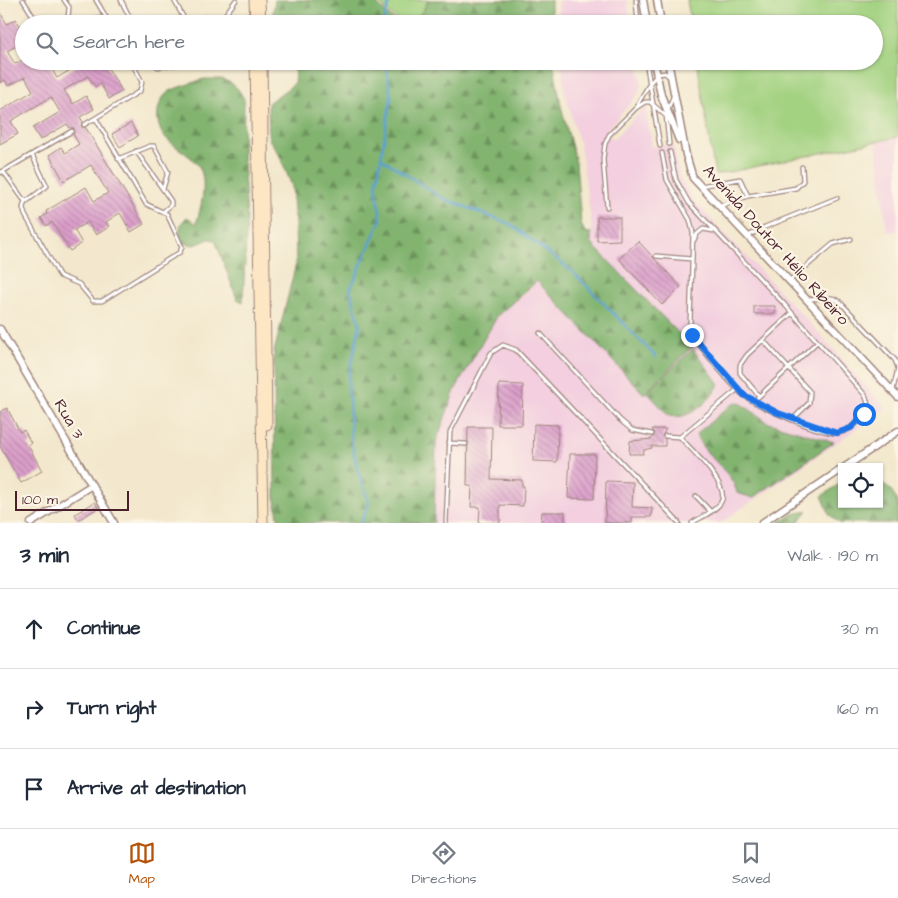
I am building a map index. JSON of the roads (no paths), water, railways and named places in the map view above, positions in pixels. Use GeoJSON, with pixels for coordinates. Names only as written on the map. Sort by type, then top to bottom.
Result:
{"type":"FeatureCollection","features":[{"type":"Feature","properties":{"kind":"street"},"geometry":{"type":"LineString","coordinates":[[260,0],[261,15]]}},
{"type":"Feature","properties":{"kind":"street"},"geometry":{"type":"LineString","coordinates":[[643,0],[646,15]]}},
{"type":"Feature","properties":{"kind":"street"},"geometry":{"type":"LineString","coordinates":[[657,0],[660,15]]}},
{"type":"Feature","properties":{"kind":"street"},"geometry":{"type":"LineString","coordinates":[[255,70],[263,523]]}},
{"type":"Feature","properties":{"kind":"street"},"geometry":{"type":"LineString","coordinates":[[262,70],[268,523]]}},
{"type":"Feature","properties":{"kind":"street"},"geometry":{"type":"LineString","coordinates":[[655,70],[667,114],[686,155]]}},
{"type":"Feature","properties":{"kind":"street","name":"Avenida Doutor Hélio Ribeiro"},"geometry":{"type":"LineString","coordinates":[[670,70],[691,174],[700,186],[898,397]]}},
{"type":"Feature","properties":{"kind":"street","name":"Rua 3"},"geometry":{"type":"LineString","coordinates":[[0,329],[114,523]]}},
{"type":"Feature","properties":{"kind":"street"},"geometry":{"type":"LineString","coordinates":[[850,463],[898,430]]}},
{"type":"Feature","properties":{"kind":"street"},"geometry":{"type":"LineString","coordinates":[[762,523],[838,471]]}},
{"type":"Feature","properties":{"kind":"street"},"geometry":{"type":"LineString","coordinates":[[31,523],[92,485]]}},
{"type":"Feature","properties":{"kind":"lane"},"geometry":{"type":"LineString","coordinates":[[23,0],[32,15]]}},
{"type":"Feature","properties":{"kind":"lane"},"geometry":{"type":"LineString","coordinates":[[64,0],[70,12],[69,15]]}},
{"type":"Feature","properties":{"kind":"lane"},"geometry":{"type":"LineString","coordinates":[[96,0],[105,15]]}},
{"type":"Feature","properties":{"kind":"lane"},"geometry":{"type":"LineString","coordinates":[[121,0],[128,15]]}},
{"type":"Feature","properties":{"kind":"lane"},"geometry":{"type":"LineString","coordinates":[[174,0],[182,15]]}},
{"type":"Feature","properties":{"kind":"lane"},"geometry":{"type":"LineString","coordinates":[[227,15],[236,0]]}},
{"type":"Feature","properties":{"kind":"lane"},"geometry":{"type":"LineString","coordinates":[[636,0],[637,15]]}},
{"type":"Feature","properties":{"kind":"lane"},"geometry":{"type":"LineString","coordinates":[[84,125],[140,91],[142,82],[136,70]]}},
{"type":"Feature","properties":{"kind":"lane"},"geometry":{"type":"LineString","coordinates":[[648,70],[660,146]]}},
{"type":"Feature","properties":{"kind":"lane"},"geometry":{"type":"LineString","coordinates":[[636,108],[650,82],[656,76],[663,73],[671,78]]}},
{"type":"Feature","properties":{"kind":"lane"},"geometry":{"type":"LineString","coordinates":[[669,144],[667,114],[674,95]]}},
{"type":"Feature","properties":{"kind":"lane"},"geometry":{"type":"LineString","coordinates":[[607,207],[603,159],[606,140],[636,108],[647,101],[667,114]]}},
{"type":"Feature","properties":{"kind":"lane"},"geometry":{"type":"LineString","coordinates":[[96,118],[118,159],[146,204],[151,208],[164,211]]}},
{"type":"Feature","properties":{"kind":"lane"},"geometry":{"type":"LineString","coordinates":[[25,200],[2,172],[72,132]]}},
{"type":"Feature","properties":{"kind":"lane"},"geometry":{"type":"LineString","coordinates":[[118,159],[154,146],[168,172],[163,189]]}},
{"type":"Feature","properties":{"kind":"lane"},"geometry":{"type":"LineString","coordinates":[[136,152],[172,203],[164,211]]}},
{"type":"Feature","properties":{"kind":"lane"},"geometry":{"type":"LineString","coordinates":[[662,153],[663,167],[670,189],[690,220],[693,233],[691,330],[738,389],[754,401],[793,419],[837,433],[851,428],[867,410],[869,404],[865,395],[792,313],[715,232],[682,192],[676,180],[670,152]]}},
{"type":"Feature","properties":{"kind":"lane"},"geometry":{"type":"LineString","coordinates":[[32,155],[47,186],[46,189],[25,200],[23,208],[25,215],[60,276],[76,282],[93,301],[98,302],[180,252],[182,247],[164,211]]}},
{"type":"Feature","properties":{"kind":"lane"},"geometry":{"type":"LineString","coordinates":[[719,206],[748,196],[796,188],[803,181],[802,167]]}},
{"type":"Feature","properties":{"kind":"lane"},"geometry":{"type":"LineString","coordinates":[[700,186],[740,179],[748,196]]}},
{"type":"Feature","properties":{"kind":"lane"},"geometry":{"type":"LineString","coordinates":[[747,236],[765,226],[837,198]]}},
{"type":"Feature","properties":{"kind":"lane"},"geometry":{"type":"LineString","coordinates":[[692,249],[699,232],[706,229],[715,232]]}},
{"type":"Feature","properties":{"kind":"lane"},"geometry":{"type":"LineString","coordinates":[[789,281],[833,244],[851,239]]}},
{"type":"Feature","properties":{"kind":"lane"},"geometry":{"type":"LineString","coordinates":[[656,256],[692,259]]}},
{"type":"Feature","properties":{"kind":"lane"},"geometry":{"type":"LineString","coordinates":[[807,300],[832,298],[839,301],[895,360],[898,368],[892,390]]}},
{"type":"Feature","properties":{"kind":"lane"},"geometry":{"type":"LineString","coordinates":[[759,396],[740,374],[739,367],[742,360],[792,313]]}},
{"type":"Feature","properties":{"kind":"lane"},"geometry":{"type":"LineString","coordinates":[[540,333],[620,420],[632,430],[652,434]]}},
{"type":"Feature","properties":{"kind":"lane"},"geometry":{"type":"LineString","coordinates":[[764,340],[809,388],[811,395],[806,406],[793,419]]}},
{"type":"Feature","properties":{"kind":"lane"},"geometry":{"type":"LineString","coordinates":[[754,401],[818,342]]}},
{"type":"Feature","properties":{"kind":"lane"},"geometry":{"type":"LineString","coordinates":[[446,523],[449,443],[452,424],[491,353],[498,346],[508,345],[516,350],[679,523]]}},
{"type":"Feature","properties":{"kind":"lane"},"geometry":{"type":"LineString","coordinates":[[665,436],[680,437],[738,389]]}},
{"type":"Feature","properties":{"kind":"lane"},"geometry":{"type":"LineString","coordinates":[[680,437],[720,483],[722,499],[711,512],[692,523]]}},
{"type":"Feature","properties":{"kind":"lane"},"geometry":{"type":"LineString","coordinates":[[449,443],[466,444]]}},
{"type":"Feature","properties":{"kind":"lane"},"geometry":{"type":"LineString","coordinates":[[696,496],[711,512]]}},
{"type":"Feature","properties":{"kind":"waterway"},"geometry":{"type":"LineString","coordinates":[[386,15],[390,0]]}},
{"type":"Feature","properties":{"kind":"waterway"},"geometry":{"type":"LineString","coordinates":[[361,523],[369,503],[356,465],[351,436],[348,380],[360,325],[350,290],[381,219],[376,187],[391,98],[387,70]]}},
{"type":"Feature","properties":{"kind":"waterway"},"geometry":{"type":"LineString","coordinates":[[381,158],[442,198],[510,224],[572,271],[656,357]]}}]}
